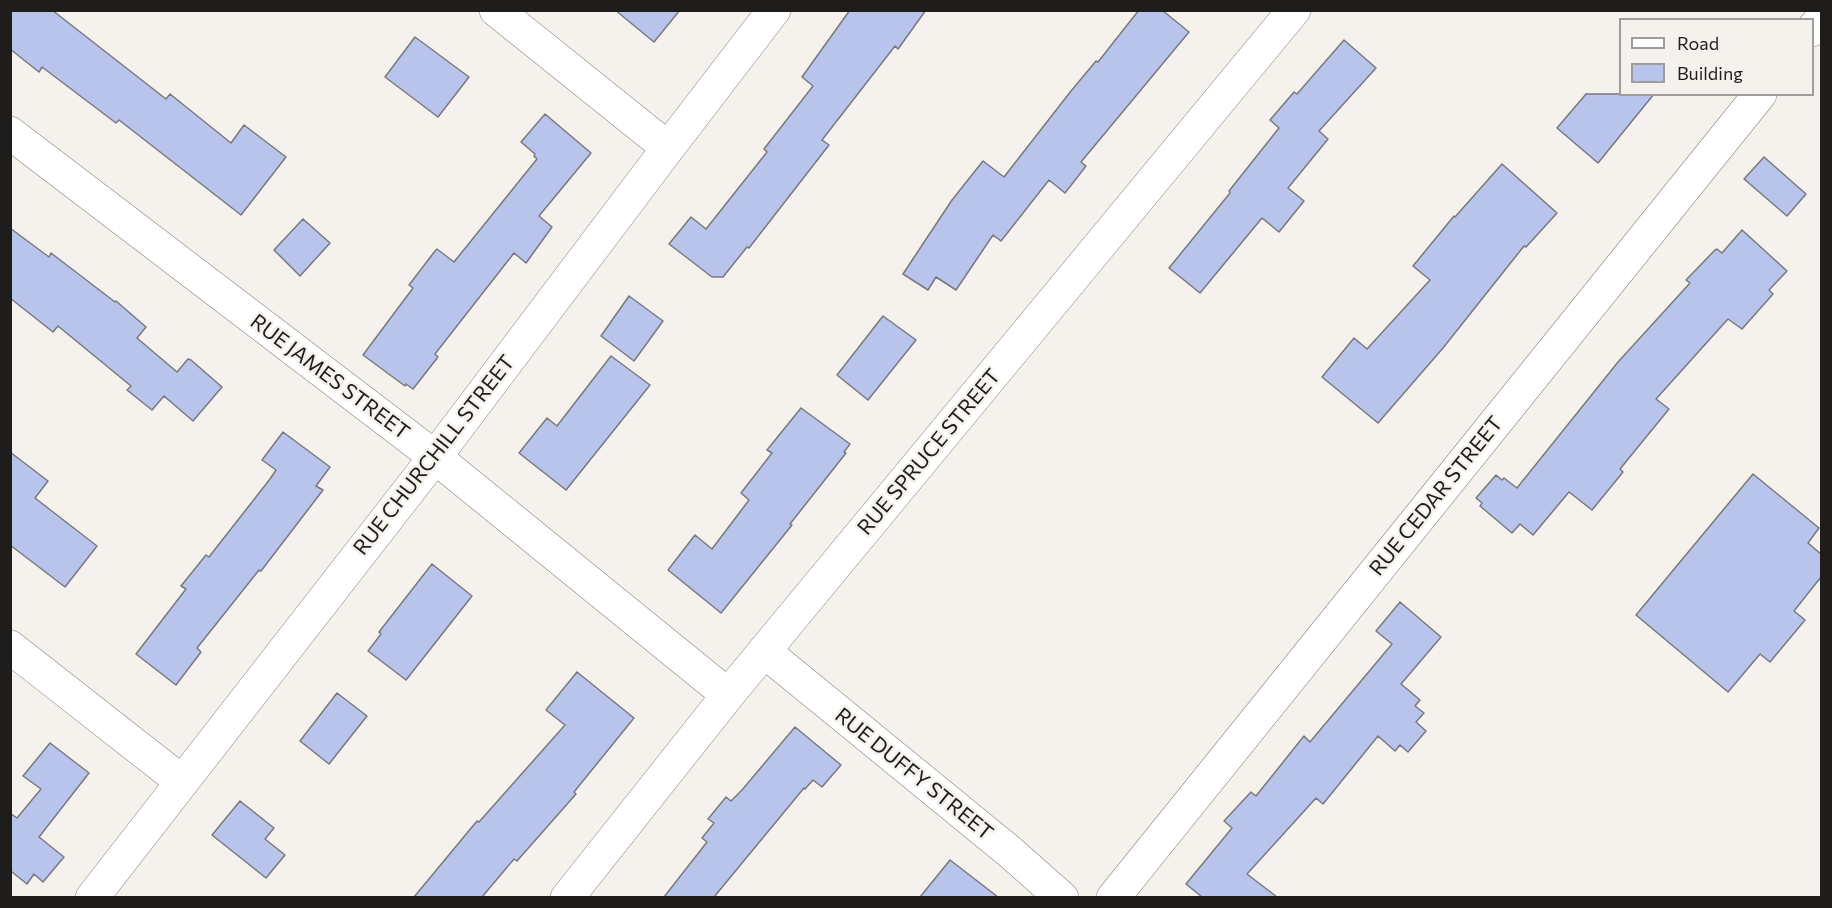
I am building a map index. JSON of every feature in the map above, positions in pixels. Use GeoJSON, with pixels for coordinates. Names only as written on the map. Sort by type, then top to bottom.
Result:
{"type":"FeatureCollection","features":[{"type":"Feature","properties":{"kind":"street"},"geometry":{"type":"LineString","coordinates":[[496,10],[668,148]]}},
{"type":"Feature","properties":{"kind":"street","name":"RUE CHURCHILL STREET"},"geometry":{"type":"LineString","coordinates":[[92,897],[435,457],[774,10]]}},
{"type":"Feature","properties":{"kind":"street","name":"RUE SPRUCE STREET"},"geometry":{"type":"LineString","coordinates":[[567,897],[728,694],[1294,10]]}},
{"type":"Feature","properties":{"kind":"street","name":"RUE CEDAR STREET"},"geometry":{"type":"LineString","coordinates":[[1113,897],[1758,96]]}},
{"type":"Feature","properties":{"kind":"street","name":"RUE JAMES STREET"},"geometry":{"type":"LineString","coordinates":[[10,133],[435,457],[728,694]]}},
{"type":"Feature","properties":{"kind":"street"},"geometry":{"type":"LineString","coordinates":[[10,647],[181,781]]}},
{"type":"Feature","properties":{"kind":"street","name":"RUE DUFFY STREET"},"geometry":{"type":"LineString","coordinates":[[764,651],[1062,897]]}},
{"type":"Feature","properties":{"kind":"building"},"geometry":{"type":"Polygon","coordinates":[[[10,10],[52,10],[166,99],[170,94],[231,143],[244,125],[286,157],[241,215],[119,120],[116,123],[42,67],[39,72],[10,49],[10,10]]]}},
{"type":"Feature","properties":{"kind":"building"},"geometry":{"type":"Polygon","coordinates":[[[615,10],[680,10],[654,42],[615,10]]]}},
{"type":"Feature","properties":{"kind":"building"},"geometry":{"type":"Polygon","coordinates":[[[850,10],[926,10],[898,49],[895,46],[822,140],[829,145],[749,248],[747,247],[723,277],[712,277],[669,244],[691,217],[706,229],[767,152],[764,149],[813,86],[802,77],[850,10]]]}},
{"type":"Feature","properties":{"kind":"building"},"geometry":{"type":"Polygon","coordinates":[[[1139,10],[1162,10],[1189,32],[1081,162],[1086,166],[1065,193],[1049,180],[1001,241],[993,235],[956,290],[936,277],[928,290],[903,274],[952,200],[983,161],[1004,177],[1071,91],[1096,61],[1098,62],[1139,10]]]}},
{"type":"Feature","properties":{"kind":"building"},"geometry":{"type":"Polygon","coordinates":[[[415,37],[469,77],[438,117],[385,77],[415,37]]]}},
{"type":"Feature","properties":{"kind":"building"},"geometry":{"type":"Polygon","coordinates":[[[1344,40],[1376,68],[1319,131],[1328,139],[1288,188],[1304,201],[1279,232],[1262,218],[1200,293],[1169,268],[1279,128],[1270,120],[1294,92],[1297,94],[1344,40]]]}},
{"type":"Feature","properties":{"kind":"building"},"geometry":{"type":"Polygon","coordinates":[[[1586,94],[1652,96],[1598,163],[1557,128],[1586,94]]]}},
{"type":"Feature","properties":{"kind":"building"},"geometry":{"type":"Polygon","coordinates":[[[545,114],[591,153],[539,216],[552,227],[526,263],[514,253],[435,354],[438,357],[413,389],[406,384],[405,386],[363,355],[413,288],[409,285],[435,251],[437,249],[454,262],[537,159],[535,154],[521,142],[545,114]]]}},
{"type":"Feature","properties":{"kind":"building"},"geometry":{"type":"Polygon","coordinates":[[[1764,157],[1806,194],[1787,216],[1744,179],[1764,157]]]}},
{"type":"Feature","properties":{"kind":"building"},"geometry":{"type":"Polygon","coordinates":[[[1502,164],[1557,213],[1526,247],[1524,246],[1443,348],[1378,423],[1322,377],[1354,338],[1367,349],[1430,280],[1413,266],[1454,216],[1502,164]]]}},
{"type":"Feature","properties":{"kind":"building"},"geometry":{"type":"Polygon","coordinates":[[[303,219],[330,243],[300,276],[274,250],[303,219]]]}},
{"type":"Feature","properties":{"kind":"building"},"geometry":{"type":"Polygon","coordinates":[[[10,228],[49,257],[51,253],[116,301],[146,327],[137,338],[177,372],[188,359],[191,360],[222,387],[193,421],[164,396],[152,410],[127,390],[131,386],[58,326],[53,332],[10,298],[10,228]]]}},
{"type":"Feature","properties":{"kind":"building"},"geometry":{"type":"Polygon","coordinates":[[[1742,230],[1787,271],[1769,290],[1773,294],[1742,329],[1728,319],[1656,399],[1669,409],[1620,469],[1623,472],[1592,510],[1569,492],[1533,535],[1520,524],[1512,533],[1480,506],[1482,503],[1476,498],[1496,475],[1517,488],[1618,362],[1690,283],[1686,280],[1715,250],[1722,253],[1742,230]]]}},
{"type":"Feature","properties":{"kind":"building"},"geometry":{"type":"Polygon","coordinates":[[[629,296],[663,321],[634,361],[601,336],[629,296]]]}},
{"type":"Feature","properties":{"kind":"building"},"geometry":{"type":"Polygon","coordinates":[[[883,316],[916,340],[868,400],[837,375],[883,316]]]}},
{"type":"Feature","properties":{"kind":"building"},"geometry":{"type":"Polygon","coordinates":[[[611,356],[650,385],[566,490],[519,453],[547,418],[557,426],[611,356]]]}},
{"type":"Feature","properties":{"kind":"building"},"geometry":{"type":"Polygon","coordinates":[[[801,408],[850,444],[844,452],[846,453],[790,524],[792,525],[721,613],[668,570],[695,535],[712,549],[749,500],[741,493],[772,453],[767,450],[801,408]]]}},
{"type":"Feature","properties":{"kind":"building"},"geometry":{"type":"Polygon","coordinates":[[[283,432],[330,467],[316,486],[323,490],[261,571],[259,570],[197,648],[201,652],[176,685],[136,654],[186,589],[181,586],[206,555],[209,557],[276,470],[262,460],[283,432]]]}},
{"type":"Feature","properties":{"kind":"building"},"geometry":{"type":"Polygon","coordinates":[[[10,452],[48,481],[35,498],[97,546],[65,587],[10,545],[10,452]]]}},
{"type":"Feature","properties":{"kind":"building"},"geometry":{"type":"Polygon","coordinates":[[[1753,474],[1819,528],[1808,543],[1821,554],[1821,577],[1794,611],[1805,620],[1770,662],[1760,654],[1728,692],[1636,615],[1753,474]]]}},
{"type":"Feature","properties":{"kind":"building"},"geometry":{"type":"Polygon","coordinates":[[[432,564],[472,596],[406,680],[368,651],[381,634],[379,632],[432,564]]]}},
{"type":"Feature","properties":{"kind":"building"},"geometry":{"type":"Polygon","coordinates":[[[1400,602],[1441,637],[1401,684],[1420,700],[1415,706],[1424,713],[1416,722],[1426,731],[1408,752],[1400,745],[1395,751],[1378,736],[1323,804],[1316,798],[1247,874],[1277,897],[1202,897],[1186,884],[1232,828],[1224,821],[1251,792],[1256,796],[1304,736],[1310,742],[1392,644],[1376,631],[1400,602]]]}},
{"type":"Feature","properties":{"kind":"building"},"geometry":{"type":"Polygon","coordinates":[[[577,672],[634,718],[574,792],[576,794],[517,861],[514,859],[482,897],[414,897],[477,821],[479,822],[565,725],[546,710],[577,672]]]}},
{"type":"Feature","properties":{"kind":"building"},"geometry":{"type":"Polygon","coordinates":[[[337,693],[367,716],[329,764],[300,741],[337,693]]]}},
{"type":"Feature","properties":{"kind":"building"},"geometry":{"type":"Polygon","coordinates":[[[795,727],[841,765],[822,787],[813,780],[804,788],[714,897],[664,897],[707,842],[702,838],[714,823],[708,819],[726,797],[731,801],[742,790],[795,727]]]}},
{"type":"Feature","properties":{"kind":"building"},"geometry":{"type":"Polygon","coordinates":[[[50,743],[89,773],[39,837],[64,857],[43,882],[34,874],[27,884],[12,872],[10,874],[10,813],[17,818],[41,789],[23,776],[50,743]]]}},
{"type":"Feature","properties":{"kind":"building"},"geometry":{"type":"Polygon","coordinates":[[[240,801],[274,828],[265,839],[285,855],[266,878],[212,835],[240,801]]]}},
{"type":"Feature","properties":{"kind":"building"},"geometry":{"type":"Polygon","coordinates":[[[950,860],[998,897],[920,897],[950,860]]]}}]}
